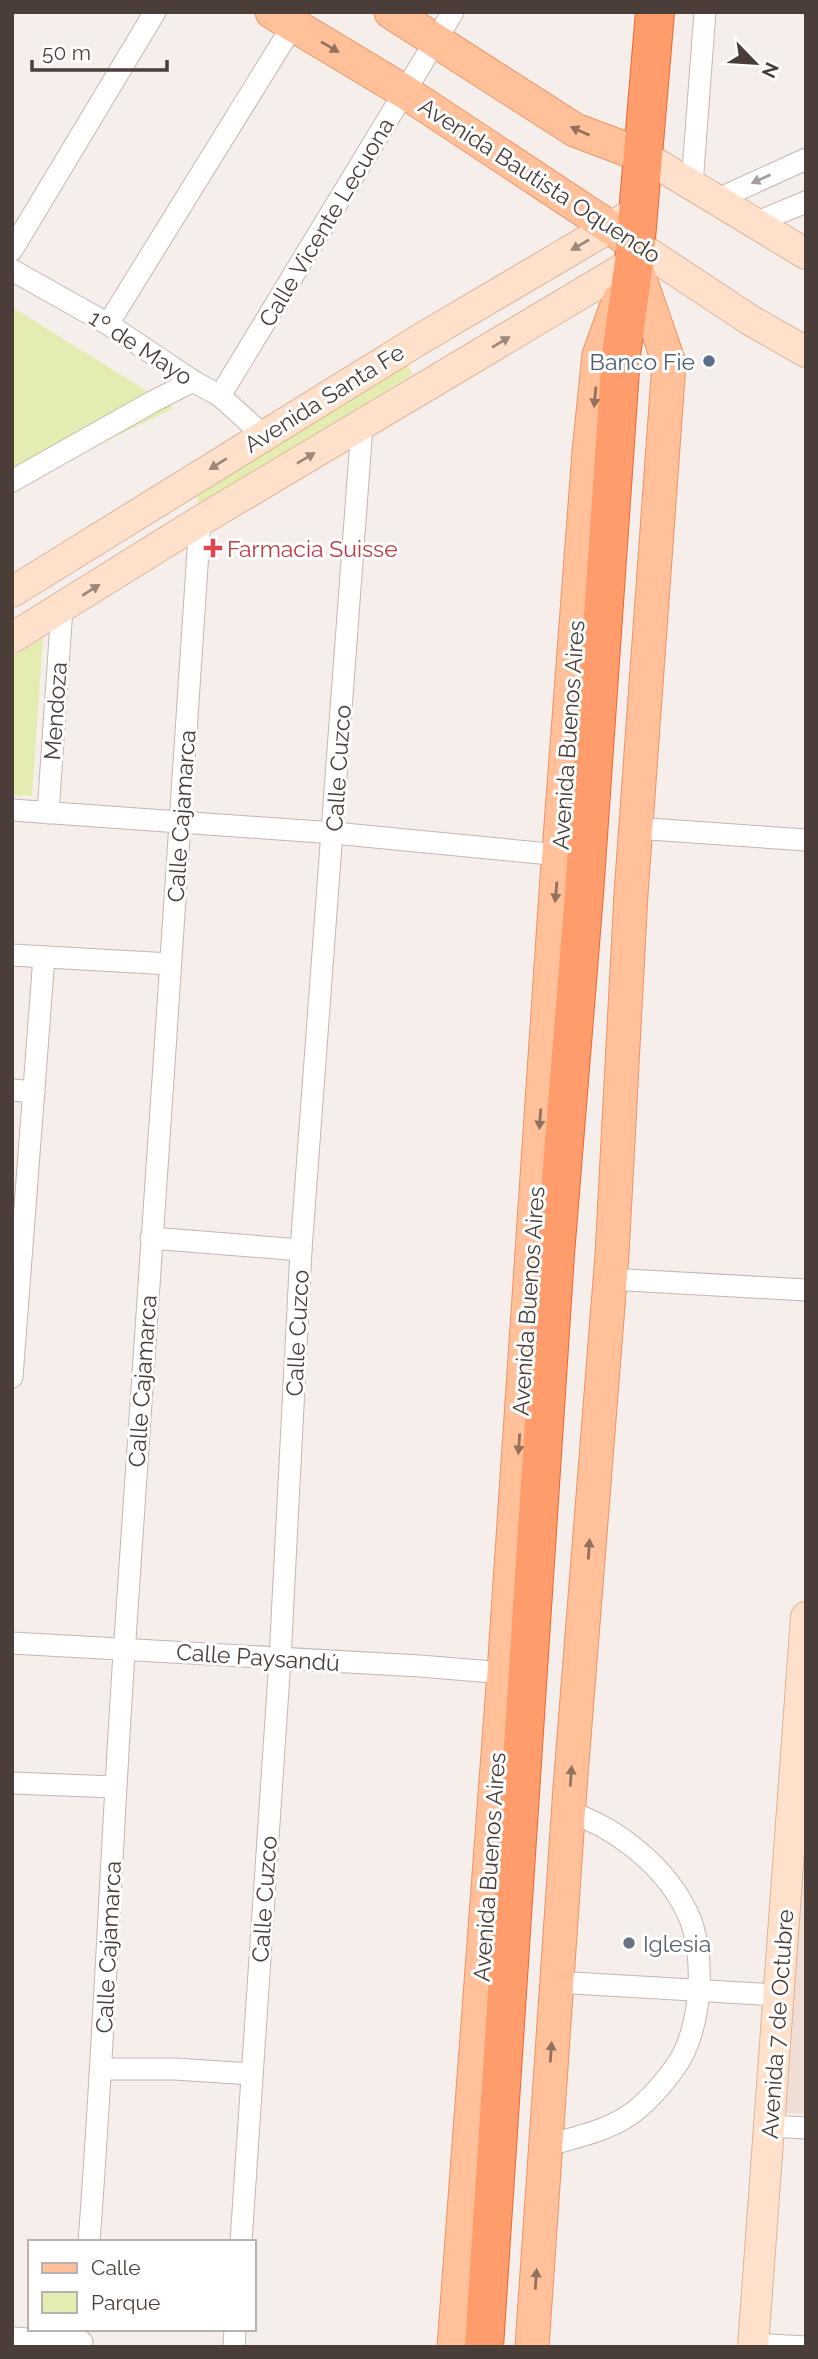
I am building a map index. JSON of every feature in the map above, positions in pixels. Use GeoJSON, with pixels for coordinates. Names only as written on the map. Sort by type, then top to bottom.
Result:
{"type":"FeatureCollection","features":[{"type":"Feature","properties":{"kind":"highway","name":"Avenida Buenos Aires"},"geometry":{"type":"LineString","coordinates":[[484,2347],[555,1254],[584,894],[630,236],[644,156],[655,12]]}},
{"type":"Feature","properties":{"kind":"highway","name":"Avenida Buenos Aires"},"geometry":{"type":"LineString","coordinates":[[504,2347],[635,451],[640,352],[630,236]]}},
{"type":"Feature","properties":{"kind":"main road"},"geometry":{"type":"LineString","coordinates":[[391,12],[575,130],[644,156],[806,254]]}},
{"type":"Feature","properties":{"kind":"main road","name":"Avenida Bautista Oquendo"},"geometry":{"type":"LineString","coordinates":[[282,19],[405,92],[630,236],[750,320],[806,352]]}},
{"type":"Feature","properties":{"kind":"main road","name":"Avenida Santa Fe"},"geometry":{"type":"LineString","coordinates":[[12,638],[200,521],[362,426],[630,236]]}},
{"type":"Feature","properties":{"kind":"main road","name":"Avenida Santa Fe"},"geometry":{"type":"LineString","coordinates":[[12,592],[422,338],[630,236]]}},
{"type":"Feature","properties":{"kind":"main road","name":"Avenida Buenos Aires"},"geometry":{"type":"LineString","coordinates":[[532,2347],[544,2146],[610,1279],[635,828],[669,363],[630,236]]}},
{"type":"Feature","properties":{"kind":"main road","name":"Avenida Buenos Aires"},"geometry":{"type":"LineString","coordinates":[[454,2347],[589,452],[598,355],[630,236]]}},
{"type":"Feature","properties":{"kind":"main road","name":"Avenida 7 de Octubre"},"geometry":{"type":"LineString","coordinates":[[753,2345],[777,1995],[798,1862],[806,1617]]}},
{"type":"Feature","properties":{"kind":"street"},"geometry":{"type":"LineString","coordinates":[[12,250],[155,12]]}},
{"type":"Feature","properties":{"kind":"street","name":"Calle Vicente Lecuona"},"geometry":{"type":"LineString","coordinates":[[220,396],[453,12]]}},
{"type":"Feature","properties":{"kind":"street"},"geometry":{"type":"LineString","coordinates":[[705,12],[704,192],[806,159]]}},
{"type":"Feature","properties":{"kind":"street"},"geometry":{"type":"LineString","coordinates":[[108,324],[282,19]]}},
{"type":"Feature","properties":{"kind":"street"},"geometry":{"type":"LineString","coordinates":[[755,223],[806,202]]}},
{"type":"Feature","properties":{"kind":"street","name":"1º de Mayo"},"geometry":{"type":"LineString","coordinates":[[12,270],[108,324],[220,396],[252,425],[259,438]]}},
{"type":"Feature","properties":{"kind":"street"},"geometry":{"type":"LineString","coordinates":[[12,481],[152,401],[193,381]]}},
{"type":"Feature","properties":{"kind":"street","name":"Calle Cuzco"},"geometry":{"type":"LineString","coordinates":[[241,2240],[281,1659],[301,1250],[334,833],[362,426]]}},
{"type":"Feature","properties":{"kind":"street","name":"Calle Cajamarca"},"geometry":{"type":"LineString","coordinates":[[89,2240],[102,2069],[115,1787],[200,521]]}},
{"type":"Feature","properties":{"kind":"street","name":"Mendoza"},"geometry":{"type":"LineString","coordinates":[[48,813],[62,608]]}},
{"type":"Feature","properties":{"kind":"street"},"geometry":{"type":"LineString","coordinates":[[12,810],[334,833],[560,855]]}},
{"type":"Feature","properties":{"kind":"street"},"geometry":{"type":"LineString","coordinates":[[635,828],[806,840]]}},
{"type":"Feature","properties":{"kind":"street"},"geometry":{"type":"LineString","coordinates":[[12,955],[170,964]]}},
{"type":"Feature","properties":{"kind":"street"},"geometry":{"type":"LineString","coordinates":[[12,1377],[23,1091],[44,957]]}},
{"type":"Feature","properties":{"kind":"street"},"geometry":{"type":"LineString","coordinates":[[151,1238],[301,1250]]}},
{"type":"Feature","properties":{"kind":"street"},"geometry":{"type":"LineString","coordinates":[[610,1279],[806,1290]]}},
{"type":"Feature","properties":{"kind":"street","name":"Calle Paysandú"},"geometry":{"type":"LineString","coordinates":[[12,1643],[504,1673]]}},
{"type":"Feature","properties":{"kind":"street"},"geometry":{"type":"LineString","coordinates":[[12,1783],[115,1787]]}},
{"type":"Feature","properties":{"kind":"street"},"geometry":{"type":"LineString","coordinates":[[544,2146],[603,2130],[640,2107],[678,2065],[694,2025],[700,1990],[698,1951],[688,1913],[667,1880],[614,1832],[569,1812]]}},
{"type":"Feature","properties":{"kind":"street"},"geometry":{"type":"LineString","coordinates":[[556,1982],[777,1995]]}},
{"type":"Feature","properties":{"kind":"street"},"geometry":{"type":"LineString","coordinates":[[102,2069],[174,2069],[252,2074]]}},
{"type":"Feature","properties":{"kind":"street"},"geometry":{"type":"LineString","coordinates":[[769,2126],[806,2128]]}},
{"type":"Feature","properties":{"kind":"street"},"geometry":{"type":"LineString","coordinates":[[12,2338],[82,2339]]}},
{"type":"Feature","properties":{"kind":"street"},"geometry":{"type":"LineString","coordinates":[[753,2345],[806,2347]]}},
{"type":"Feature","properties":{"kind":"shaded area"},"geometry":{"type":"Polygon","coordinates":[[[795,1882],[806,1883],[806,2114],[782,2113],[795,1882]]]}},
{"type":"Feature","properties":{"kind":"green space"},"geometry":{"type":"Polygon","coordinates":[[[12,307],[174,408],[12,487],[12,307]]]}},
{"type":"Feature","properties":{"kind":"green space"},"geometry":{"type":"Polygon","coordinates":[[[407,365],[413,374],[203,505],[198,502],[197,496],[407,365]]]}},
{"type":"Feature","properties":{"kind":"green space"},"geometry":{"type":"Polygon","coordinates":[[[43,638],[32,796],[12,795],[12,657],[43,638]]]}},
{"type":"Feature","properties":{"kind":"place","name":"Banco Fie"},"geometry":{"type":"Point","coordinates":[709,361]}},
{"type":"Feature","properties":{"kind":"place","name":"Farmacia Suisse"},"geometry":{"type":"Point","coordinates":[213,548]}},
{"type":"Feature","properties":{"kind":"place","name":"Iglesia"},"geometry":{"type":"Point","coordinates":[629,1943]}}]}
